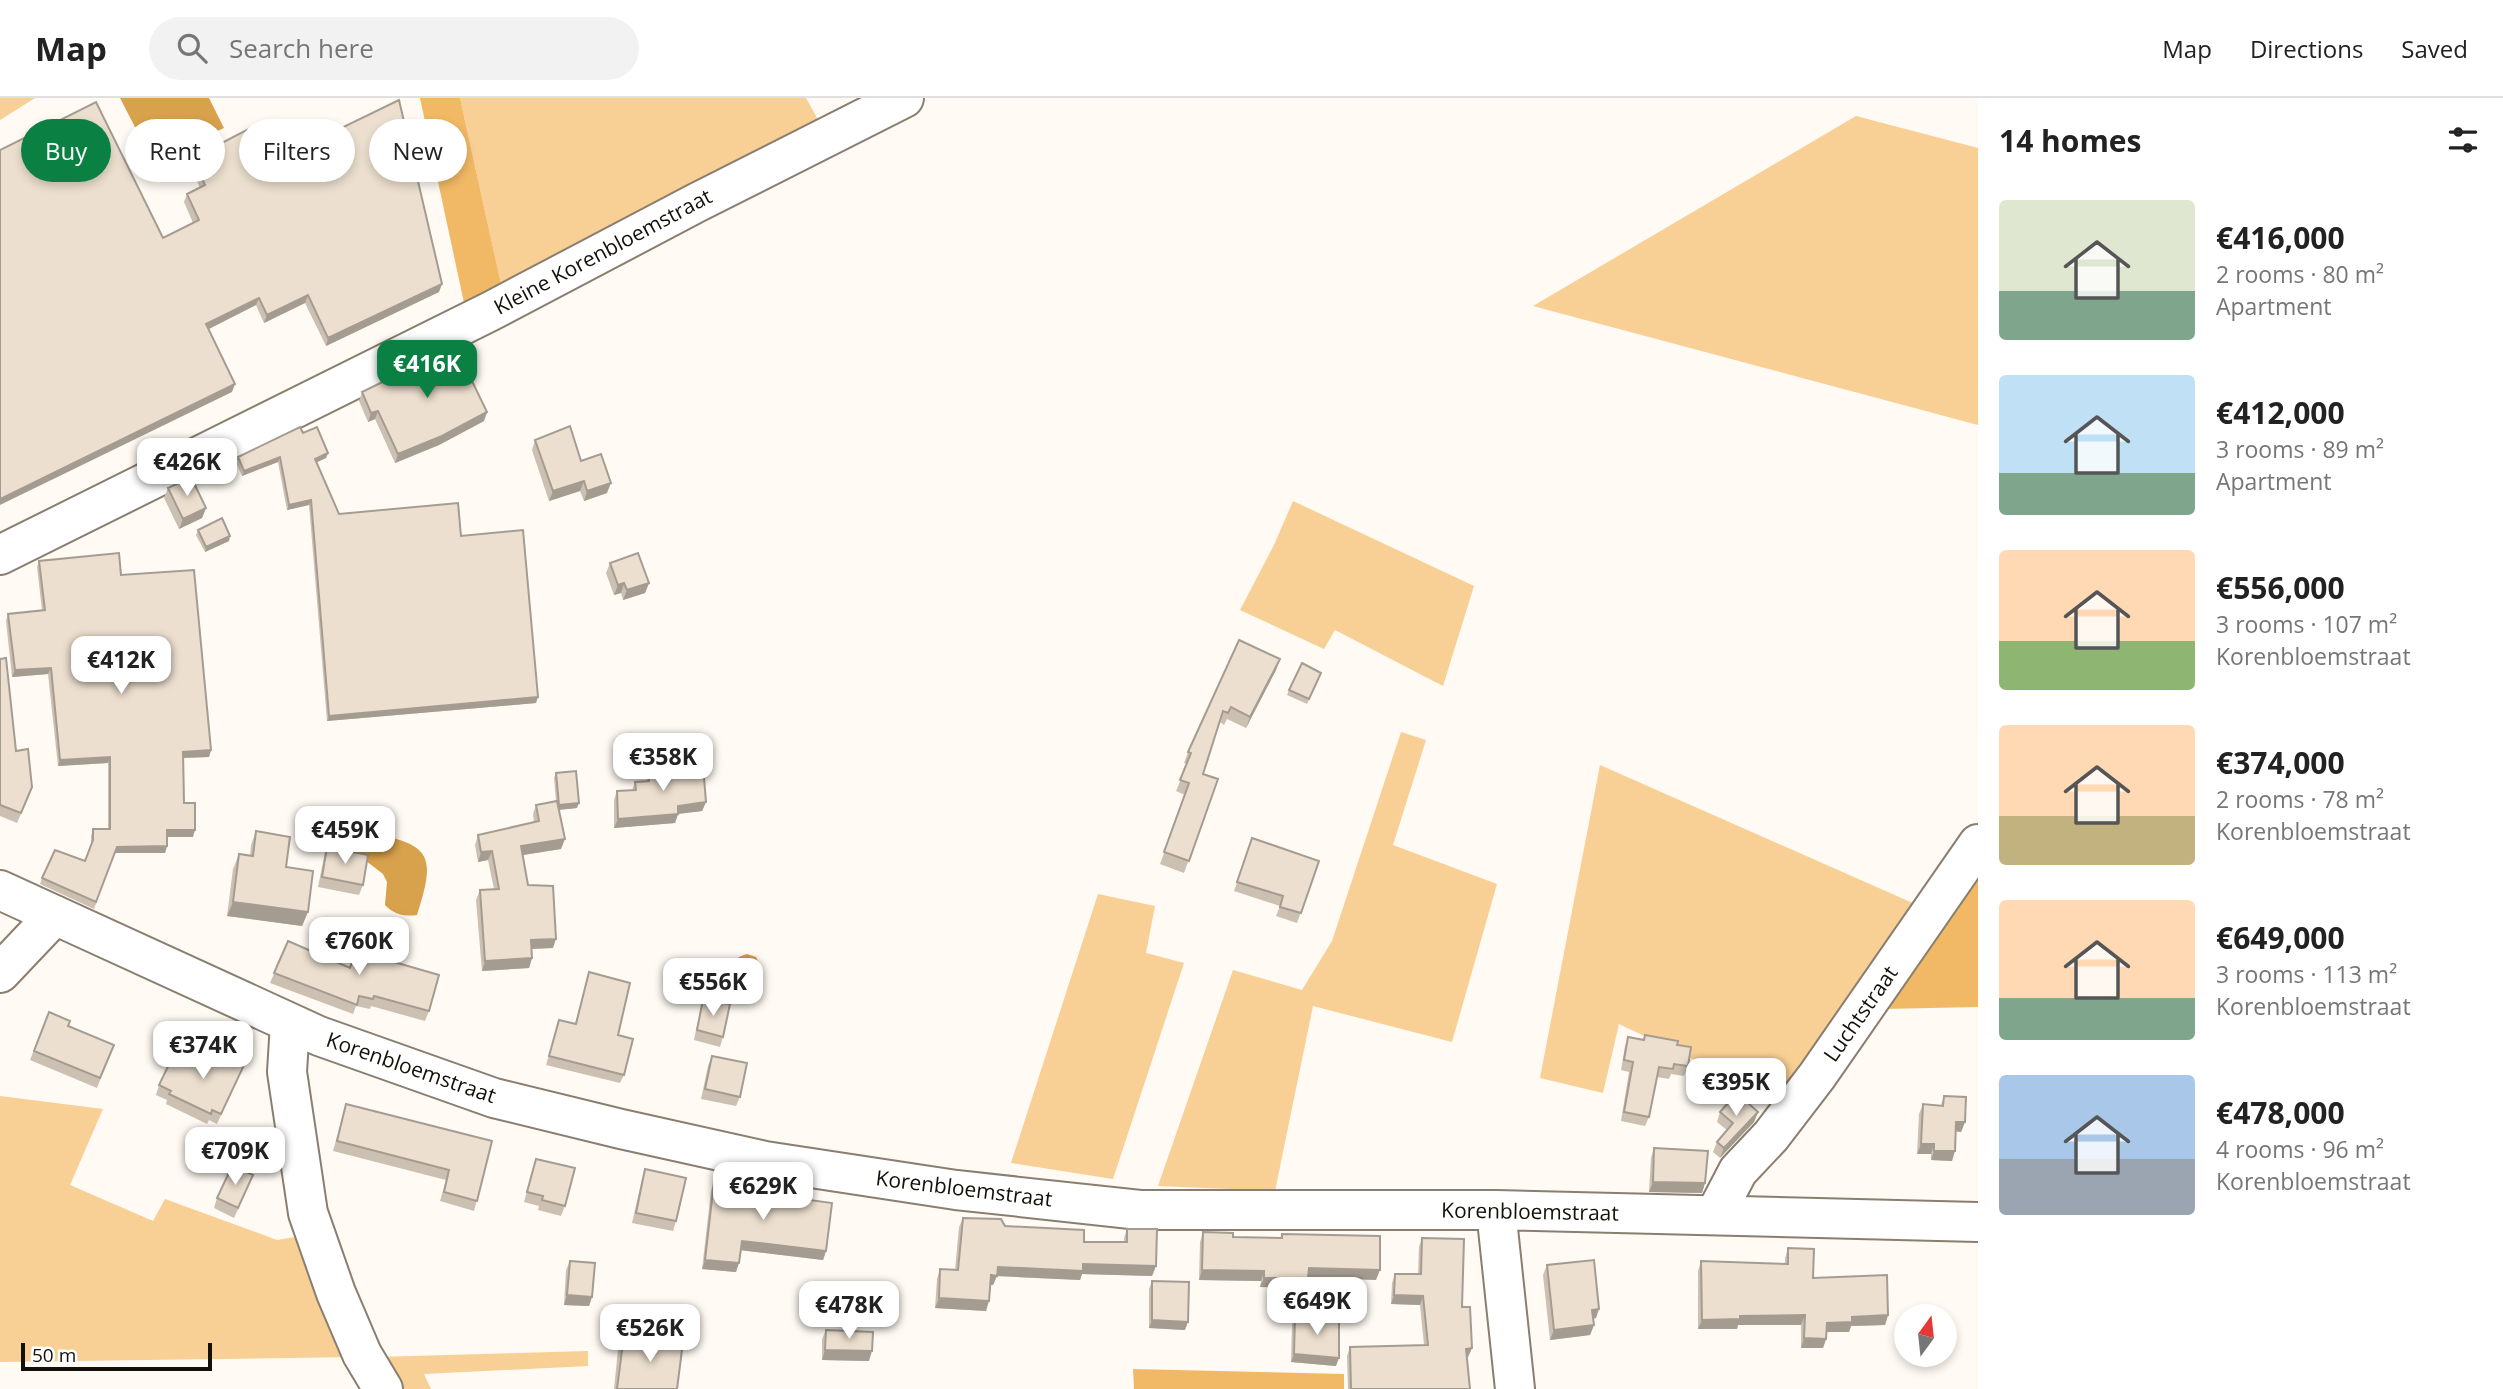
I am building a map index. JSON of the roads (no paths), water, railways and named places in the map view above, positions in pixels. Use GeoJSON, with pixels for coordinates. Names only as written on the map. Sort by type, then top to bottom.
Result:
{"type":"FeatureCollection","features":[{"type":"Feature","properties":{"kind":"street","name":"Kleine Korenbloemstraat"},"geometry":{"type":"LineString","coordinates":[[0,555],[491,311],[904,98]]}},
{"type":"Feature","properties":{"kind":"street","name":"Luchtstraat"},"geometry":{"type":"LineString","coordinates":[[1715,1215],[1738,1171],[1771,1136],[1817,1076],[1978,844]]}},
{"type":"Feature","properties":{"kind":"street","name":"Korenbloemstraat"},"geometry":{"type":"LineString","coordinates":[[0,890],[319,1036],[494,1098],[765,1161],[956,1190],[1140,1210],[1496,1210],[1978,1222]]}},
{"type":"Feature","properties":{"kind":"street"},"geometry":{"type":"LineString","coordinates":[[0,973],[55,915]]}},
{"type":"Feature","properties":{"kind":"street"},"geometry":{"type":"LineString","coordinates":[[290,1023],[287,1072],[308,1213],[362,1354],[383,1389]]}},
{"type":"Feature","properties":{"kind":"street"},"geometry":{"type":"LineString","coordinates":[[1496,1210],[1515,1389]]}}]}
